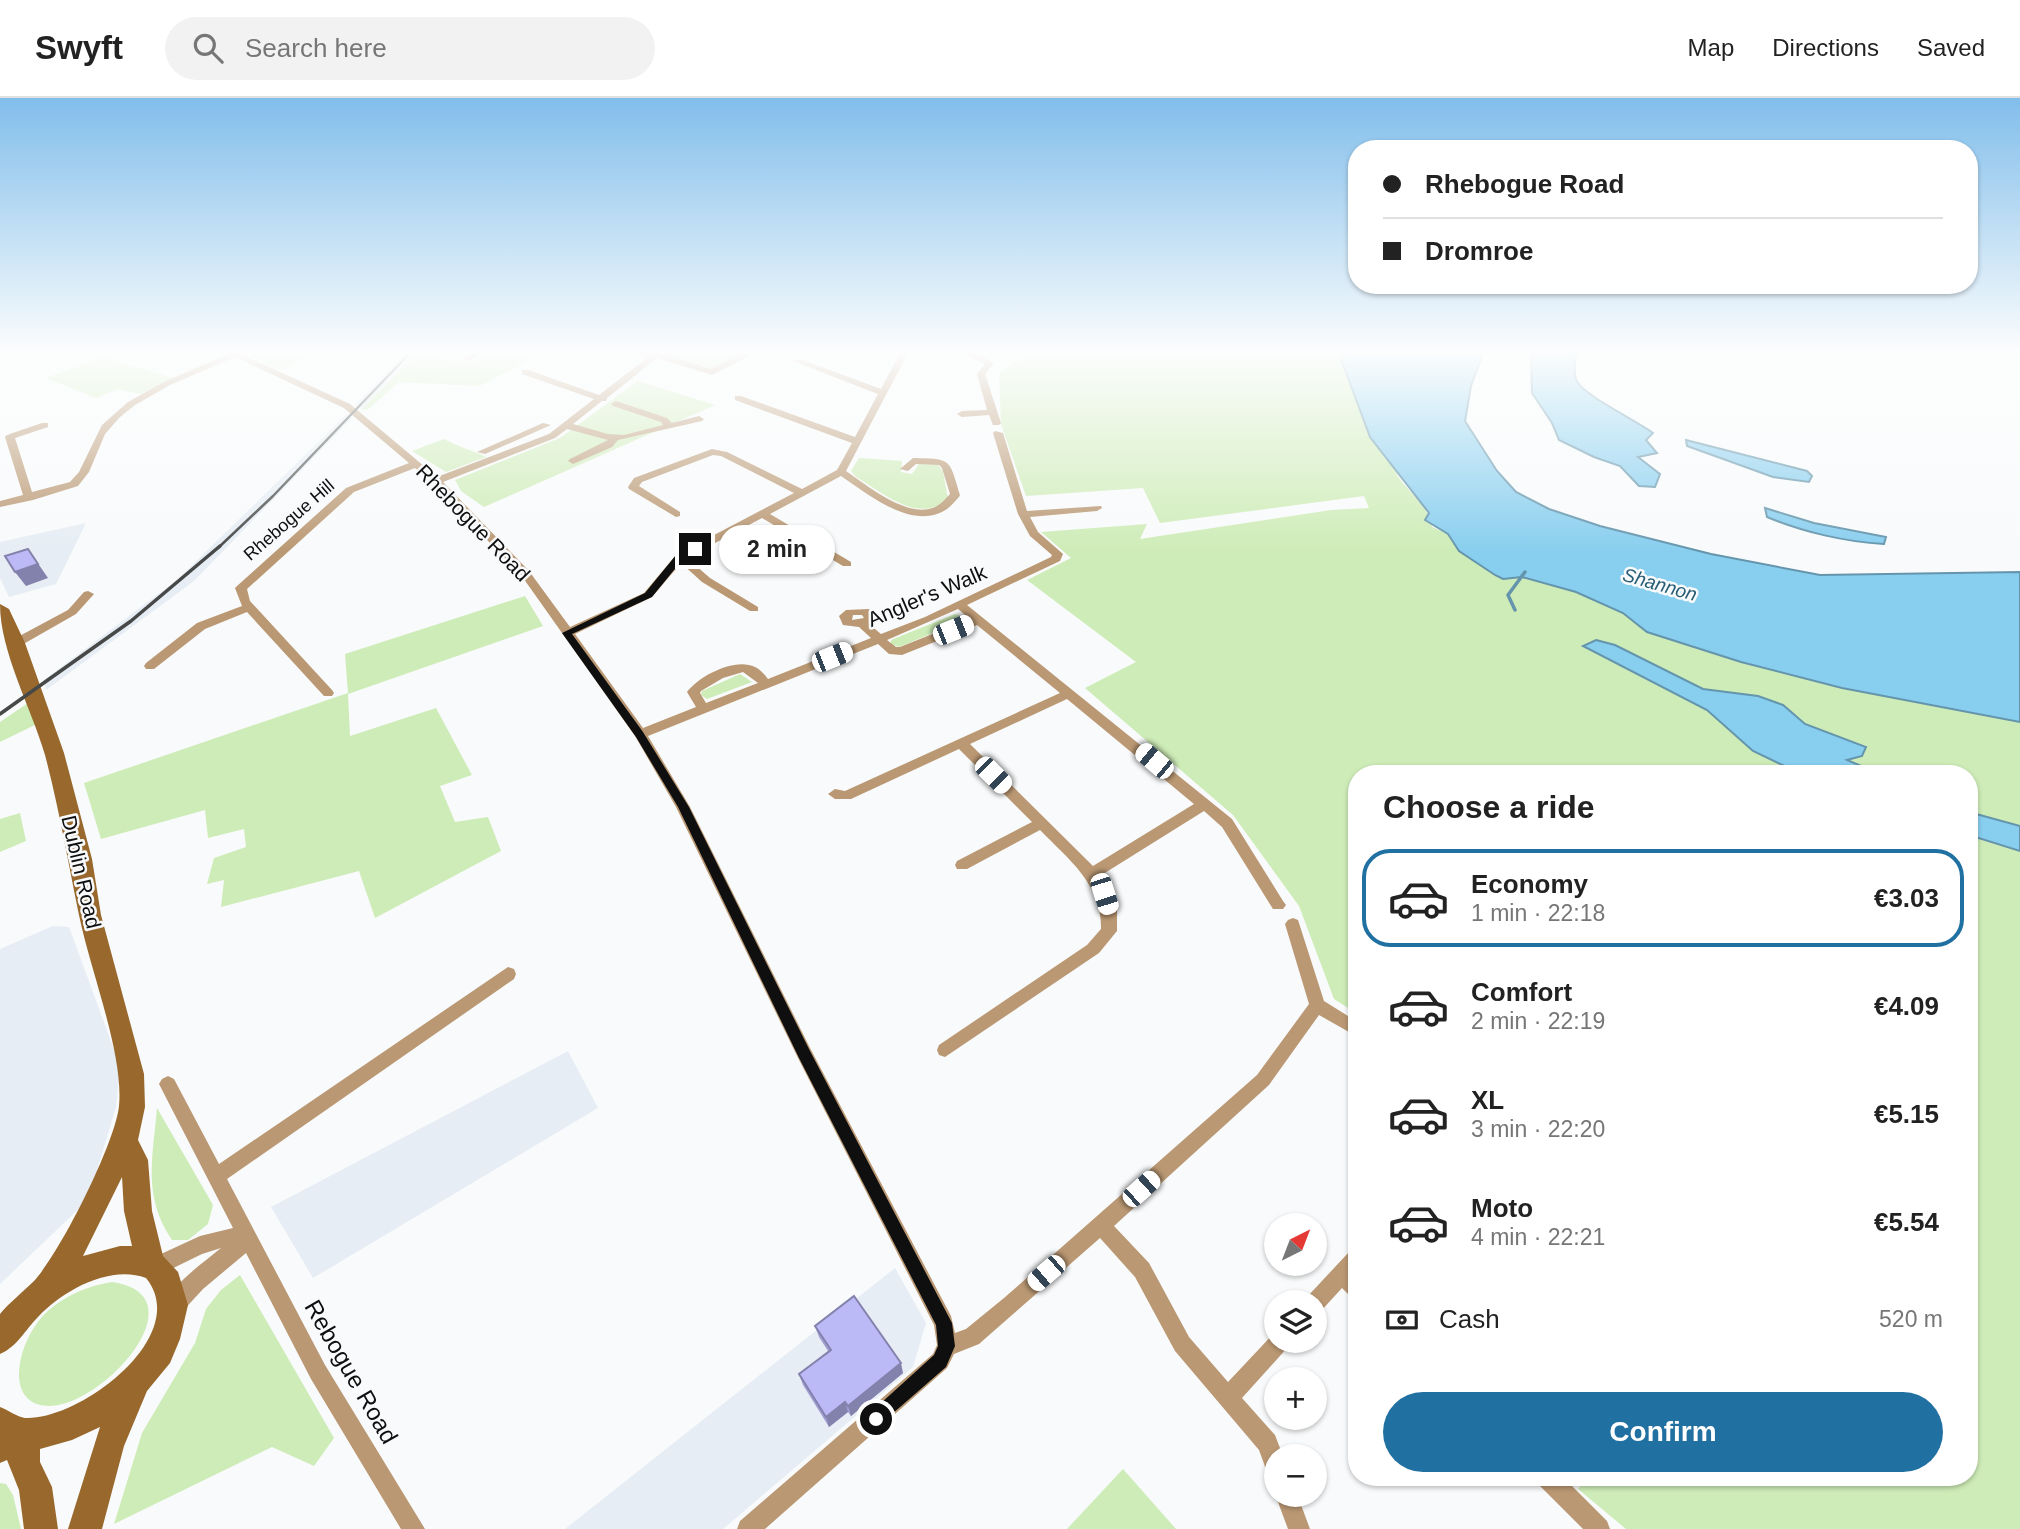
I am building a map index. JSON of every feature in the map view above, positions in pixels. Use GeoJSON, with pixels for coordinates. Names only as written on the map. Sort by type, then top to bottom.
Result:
{"type":"FeatureCollection","features":[{"type":"Feature","properties":{"kind":"main road","name":"Dublin Road"},"geometry":{"type":"LineString","coordinates":[[0,609],[16,643],[54,753],[81,859],[90,915],[125,1042],[131,1074],[132,1107],[124,1141],[83,1230],[45,1290]]}},
{"type":"Feature","properties":{"kind":"main road"},"geometry":{"type":"LineString","coordinates":[[124,1141],[134,1160],[138,1211],[153,1266]]}},
{"type":"Feature","properties":{"kind":"main road"},"geometry":{"type":"LineString","coordinates":[[0,1339],[15,1319],[45,1290],[92,1266],[134,1260],[153,1266],[170,1283],[173,1307],[168,1330],[155,1356],[135,1381],[110,1403],[82,1420],[52,1431],[10,1434],[35,1487],[41,1529]]}},
{"type":"Feature","properties":{"kind":"main road"},"geometry":{"type":"LineString","coordinates":[[85,1529],[108,1446],[135,1381]]}},
{"type":"Feature","properties":{"kind":"street"},"geometry":{"type":"LineString","coordinates":[[0,504],[64,488],[81,478],[105,427],[115,418]]}},
{"type":"Feature","properties":{"kind":"street","name":"Rhebogue Road"},"geometry":{"type":"LineString","coordinates":[[361,418],[436,481],[526,573],[640,734],[683,807],[804,1054],[944,1323],[947,1346]]}},
{"type":"Feature","properties":{"kind":"street"},"geometry":{"type":"LineString","coordinates":[[436,481],[529,445],[579,418]]}},
{"type":"Feature","properties":{"kind":"street"},"geometry":{"type":"LineString","coordinates":[[657,418],[670,426]]}},
{"type":"Feature","properties":{"kind":"street"},"geometry":{"type":"LineString","coordinates":[[792,418],[858,442]]}},
{"type":"Feature","properties":{"kind":"street"},"geometry":{"type":"LineString","coordinates":[[567,633],[648,595],[680,557],[841,472],[871,418]]}},
{"type":"Feature","properties":{"kind":"street"},"geometry":{"type":"LineString","coordinates":[[976,418],[996,423]]}},
{"type":"Feature","properties":{"kind":"street","name":"Angler's Walk"},"geometry":{"type":"LineString","coordinates":[[640,734],[960,605],[1056,559],[1058,554],[1034,534],[1023,514],[994,418]]}},
{"type":"Feature","properties":{"kind":"street"},"geometry":{"type":"LineString","coordinates":[[568,426],[615,438],[699,419]]}},
{"type":"Feature","properties":{"kind":"street"},"geometry":{"type":"LineString","coordinates":[[29,498],[10,437],[45,425]]}},
{"type":"Feature","properties":{"kind":"street"},"geometry":{"type":"LineString","coordinates":[[482,452],[546,425]]}},
{"type":"Feature","properties":{"kind":"street"},"geometry":{"type":"LineString","coordinates":[[516,438],[529,445]]}},
{"type":"Feature","properties":{"kind":"street"},"geometry":{"type":"LineString","coordinates":[[573,461],[609,445],[615,438]]}},
{"type":"Feature","properties":{"kind":"street"},"geometry":{"type":"LineString","coordinates":[[676,514],[633,487],[638,480],[712,452],[724,454],[802,493]]}},
{"type":"Feature","properties":{"kind":"street"},"geometry":{"type":"LineString","coordinates":[[841,472],[904,512],[930,513],[943,508],[955,495],[947,467],[942,462],[913,461],[905,469]]}},
{"type":"Feature","properties":{"kind":"street","name":"Rhebogue Hill"},"geometry":{"type":"LineString","coordinates":[[249,607],[241,588],[350,489],[416,464]]}},
{"type":"Feature","properties":{"kind":"street"},"geometry":{"type":"LineString","coordinates":[[1023,514],[1097,508]]}},
{"type":"Feature","properties":{"kind":"street"},"geometry":{"type":"LineString","coordinates":[[763,514],[847,564]]}},
{"type":"Feature","properties":{"kind":"street"},"geometry":{"type":"LineString","coordinates":[[680,557],[706,580],[754,609]]}},
{"type":"Feature","properties":{"kind":"street"},"geometry":{"type":"LineString","coordinates":[[16,643],[72,612],[83,603],[88,594]]}},
{"type":"Feature","properties":{"kind":"street"},"geometry":{"type":"LineString","coordinates":[[960,605],[1227,823],[1278,905]]}},
{"type":"Feature","properties":{"kind":"street"},"geometry":{"type":"LineString","coordinates":[[150,666],[201,626],[249,607],[328,693]]}},
{"type":"Feature","properties":{"kind":"street"},"geometry":{"type":"LineString","coordinates":[[862,624],[876,639],[894,651],[902,651],[979,620]]}},
{"type":"Feature","properties":{"kind":"street"},"geometry":{"type":"LineString","coordinates":[[703,709],[693,692],[698,685],[740,668],[750,669],[766,684]]}},
{"type":"Feature","properties":{"kind":"street"},"geometry":{"type":"LineString","coordinates":[[835,794],[846,796],[1070,693]]}},
{"type":"Feature","properties":{"kind":"street"},"geometry":{"type":"LineString","coordinates":[[945,1050],[1093,949],[1109,931],[1109,911],[1093,874],[961,743]]}},
{"type":"Feature","properties":{"kind":"street"},"geometry":{"type":"LineString","coordinates":[[1093,874],[1205,804]]}},
{"type":"Feature","properties":{"kind":"street"},"geometry":{"type":"LineString","coordinates":[[961,865],[1042,824]]}},
{"type":"Feature","properties":{"kind":"street"},"geometry":{"type":"LineString","coordinates":[[1293,924],[1317,1005],[1348,1024]]}},
{"type":"Feature","properties":{"kind":"street"},"geometry":{"type":"LineString","coordinates":[[215,1177],[508,974]]}},
{"type":"Feature","properties":{"kind":"street"},"geometry":{"type":"LineString","coordinates":[[748,1529],[931,1370],[940,1361],[947,1346],[972,1337],[1263,1080],[1317,1005]]}},
{"type":"Feature","properties":{"kind":"street","name":"Rebogue Road"},"geometry":{"type":"LineString","coordinates":[[168,1084],[318,1372],[414,1529]]}},
{"type":"Feature","properties":{"kind":"street"},"geometry":{"type":"LineString","coordinates":[[1100,1226],[1142,1270],[1182,1344],[1267,1444]]}},
{"type":"Feature","properties":{"kind":"street"},"geometry":{"type":"LineString","coordinates":[[153,1266],[203,1244],[232,1236],[247,1240]]}},
{"type":"Feature","properties":{"kind":"street"},"geometry":{"type":"LineString","coordinates":[[173,1307],[196,1282],[247,1240]]}},
{"type":"Feature","properties":{"kind":"street"},"geometry":{"type":"LineString","coordinates":[[1327,1295],[1348,1282]]}},
{"type":"Feature","properties":{"kind":"street"},"geometry":{"type":"LineString","coordinates":[[1228,1398],[1268,1353]]}},
{"type":"Feature","properties":{"kind":"street"},"geometry":{"type":"LineString","coordinates":[[1555,1486],[1599,1529]]}},
{"type":"Feature","properties":{"kind":"street"},"geometry":{"type":"LineString","coordinates":[[1290,1507],[1298,1529]]}},
{"type":"Feature","properties":{"kind":"shaded area"},"geometry":{"type":"Polygon","coordinates":[[[343,418],[352,418],[194,581],[46,690],[44,680],[177,580],[343,418]]]}},
{"type":"Feature","properties":{"kind":"shaded area"},"geometry":{"type":"Polygon","coordinates":[[[86,523],[56,584],[9,597],[0,578],[0,542],[86,523]]]}},
{"type":"Feature","properties":{"kind":"shaded area"},"geometry":{"type":"Polygon","coordinates":[[[53,926],[69,927],[120,1066],[116,1107],[88,1200],[0,1284],[0,949],[53,926]]]}},
{"type":"Feature","properties":{"kind":"shaded area"},"geometry":{"type":"Polygon","coordinates":[[[568,1051],[598,1108],[313,1278],[271,1207],[568,1051]]]}},
{"type":"Feature","properties":{"kind":"shaded area"},"geometry":{"type":"Polygon","coordinates":[[[895,1268],[926,1323],[913,1367],[723,1529],[565,1529],[895,1268]]]}},
{"type":"Feature","properties":{"kind":"green space"},"geometry":{"type":"Polygon","coordinates":[[[588,418],[686,418],[484,507],[461,491],[455,480],[560,438],[588,418]]]}},
{"type":"Feature","properties":{"kind":"green space"},"geometry":{"type":"Polygon","coordinates":[[[1001,418],[1367,418],[1399,478],[1423,507],[1432,527],[1448,534],[1459,551],[1495,575],[1512,579],[1522,577],[1576,592],[1623,613],[1647,632],[1741,662],[1842,688],[2020,722],[2020,826],[1978,814],[1978,765],[1858,765],[1846,760],[1862,756],[1866,746],[1805,724],[1783,705],[1758,696],[1703,689],[1615,645],[1596,640],[1584,647],[1707,710],[1753,751],[1782,765],[1348,765],[1348,1008],[1334,999],[1299,906],[1233,815],[1085,688],[1136,662],[1027,580],[1071,558],[1041,532],[1147,524],[1140,539],[1331,510],[1369,508],[1364,496],[1160,523],[1143,488],[1026,496],[1001,418]]]}},
{"type":"Feature","properties":{"kind":"green space"},"geometry":{"type":"Polygon","coordinates":[[[444,439],[486,457],[446,472],[412,451],[444,439]]]}},
{"type":"Feature","properties":{"kind":"green space"},"geometry":{"type":"Polygon","coordinates":[[[859,458],[902,461],[901,472],[912,474],[919,464],[938,465],[943,471],[948,499],[925,509],[901,504],[856,477],[851,471],[859,458]]]}},
{"type":"Feature","properties":{"kind":"green space"},"geometry":{"type":"Polygon","coordinates":[[[525,596],[543,626],[348,694],[350,736],[436,708],[472,775],[440,786],[455,822],[488,817],[501,851],[375,918],[359,871],[221,907],[224,880],[207,884],[214,858],[246,847],[244,829],[208,838],[205,810],[101,839],[84,783],[348,693],[345,654],[525,596]]]}},
{"type":"Feature","properties":{"kind":"green space"},"geometry":{"type":"Polygon","coordinates":[[[955,614],[964,617],[962,621],[899,647],[891,644],[891,640],[955,614]]]}},
{"type":"Feature","properties":{"kind":"green space"},"geometry":{"type":"Polygon","coordinates":[[[740,674],[752,682],[707,699],[701,695],[702,691],[740,674]]]}},
{"type":"Feature","properties":{"kind":"green space"},"geometry":{"type":"Polygon","coordinates":[[[28,703],[37,724],[0,742],[0,722],[28,703]]]}},
{"type":"Feature","properties":{"kind":"green space"},"geometry":{"type":"Polygon","coordinates":[[[20,813],[26,841],[0,852],[0,819],[20,813]]]}},
{"type":"Feature","properties":{"kind":"green space"},"geometry":{"type":"Polygon","coordinates":[[[1978,838],[2020,851],[2020,1529],[1626,1529],[1578,1489],[1580,1486],[1978,1486],[1978,838]]]}},
{"type":"Feature","properties":{"kind":"green space"},"geometry":{"type":"Polygon","coordinates":[[[157,1108],[213,1205],[208,1224],[188,1240],[172,1240],[156,1208],[152,1160],[157,1108]]]}},
{"type":"Feature","properties":{"kind":"green space"},"geometry":{"type":"Polygon","coordinates":[[[240,1275],[334,1438],[314,1466],[272,1447],[114,1524],[142,1433],[195,1343],[206,1309],[221,1290],[240,1275]]]}},
{"type":"Feature","properties":{"kind":"green space"},"geometry":{"type":"Polygon","coordinates":[[[112,1282],[137,1291],[148,1307],[146,1327],[135,1348],[118,1370],[96,1388],[72,1401],[50,1406],[34,1403],[25,1395],[20,1382],[20,1367],[23,1351],[38,1321],[56,1304],[71,1295],[112,1282]]]}},
{"type":"Feature","properties":{"kind":"green space"},"geometry":{"type":"Polygon","coordinates":[[[1123,1469],[1176,1529],[1067,1529],[1123,1469]]]}},
{"type":"Feature","properties":{"kind":"green space"},"geometry":{"type":"Polygon","coordinates":[[[0,1483],[6,1484],[13,1495],[21,1529],[0,1529],[0,1483]]]}},
{"type":"Feature","properties":{"kind":"water","name":"Shannon"},"geometry":{"type":"Polygon","coordinates":[[[1363,418],[1466,418],[1465,421],[1497,471],[1516,492],[1549,509],[1600,526],[1711,554],[1820,575],[2020,572],[2020,722],[1842,688],[1741,662],[1647,632],[1623,613],[1576,592],[1522,577],[1503,579],[1459,551],[1448,534],[1425,520],[1429,513],[1370,437],[1363,418]]]}},
{"type":"Feature","properties":{"kind":"water"},"geometry":{"type":"Polygon","coordinates":[[[1549,418],[1628,418],[1653,433],[1646,440],[1657,453],[1638,457],[1660,474],[1655,487],[1639,486],[1620,466],[1559,440],[1549,418]]]}},
{"type":"Feature","properties":{"kind":"water"},"geometry":{"type":"Polygon","coordinates":[[[1686,440],[1807,471],[1812,476],[1809,482],[1773,477],[1687,446],[1686,440]]]}},
{"type":"Feature","properties":{"kind":"water"},"geometry":{"type":"Polygon","coordinates":[[[1765,508],[1814,523],[1886,537],[1884,544],[1825,535],[1767,517],[1765,508]]]}},
{"type":"Feature","properties":{"kind":"water"},"geometry":{"type":"Polygon","coordinates":[[[1596,640],[1615,645],[1703,689],[1758,696],[1783,705],[1805,724],[1866,747],[1862,756],[1847,760],[1859,765],[1782,765],[1753,751],[1707,710],[1583,646],[1596,640]]]}},
{"type":"Feature","properties":{"kind":"water"},"geometry":{"type":"Polygon","coordinates":[[[1978,814],[2020,826],[2020,851],[1978,838],[1978,814]]]}},
{"type":"Feature","properties":{"kind":"building"},"geometry":{"type":"Polygon","coordinates":[[[28,549],[38,564],[15,572],[5,556],[28,549]]]}},
{"type":"Feature","properties":{"kind":"building"},"geometry":{"type":"Polygon","coordinates":[[[854,1296],[901,1363],[848,1406],[845,1402],[826,1417],[799,1374],[831,1350],[815,1326],[854,1296]]]}},
{"type":"Feature","properties":{"kind":"waterway"},"geometry":{"type":"LineString","coordinates":[[1515,610],[1508,595],[1525,572]]}},
{"type":"Feature","properties":{"kind":"railway"},"geometry":{"type":"LineString","coordinates":[[218,548],[273,496],[348,418]]}},
{"type":"Feature","properties":{"kind":"railway"},"geometry":{"type":"LineString","coordinates":[[0,714],[131,621],[220,546]]}},
{"type":"Feature","properties":{"kind":"route"},"geometry":{"type":"LineString","coordinates":[[695,549],[680,557],[648,595],[567,633],[640,734],[683,807],[804,1054],[944,1323],[947,1346],[940,1361],[876,1419]]}}]}
